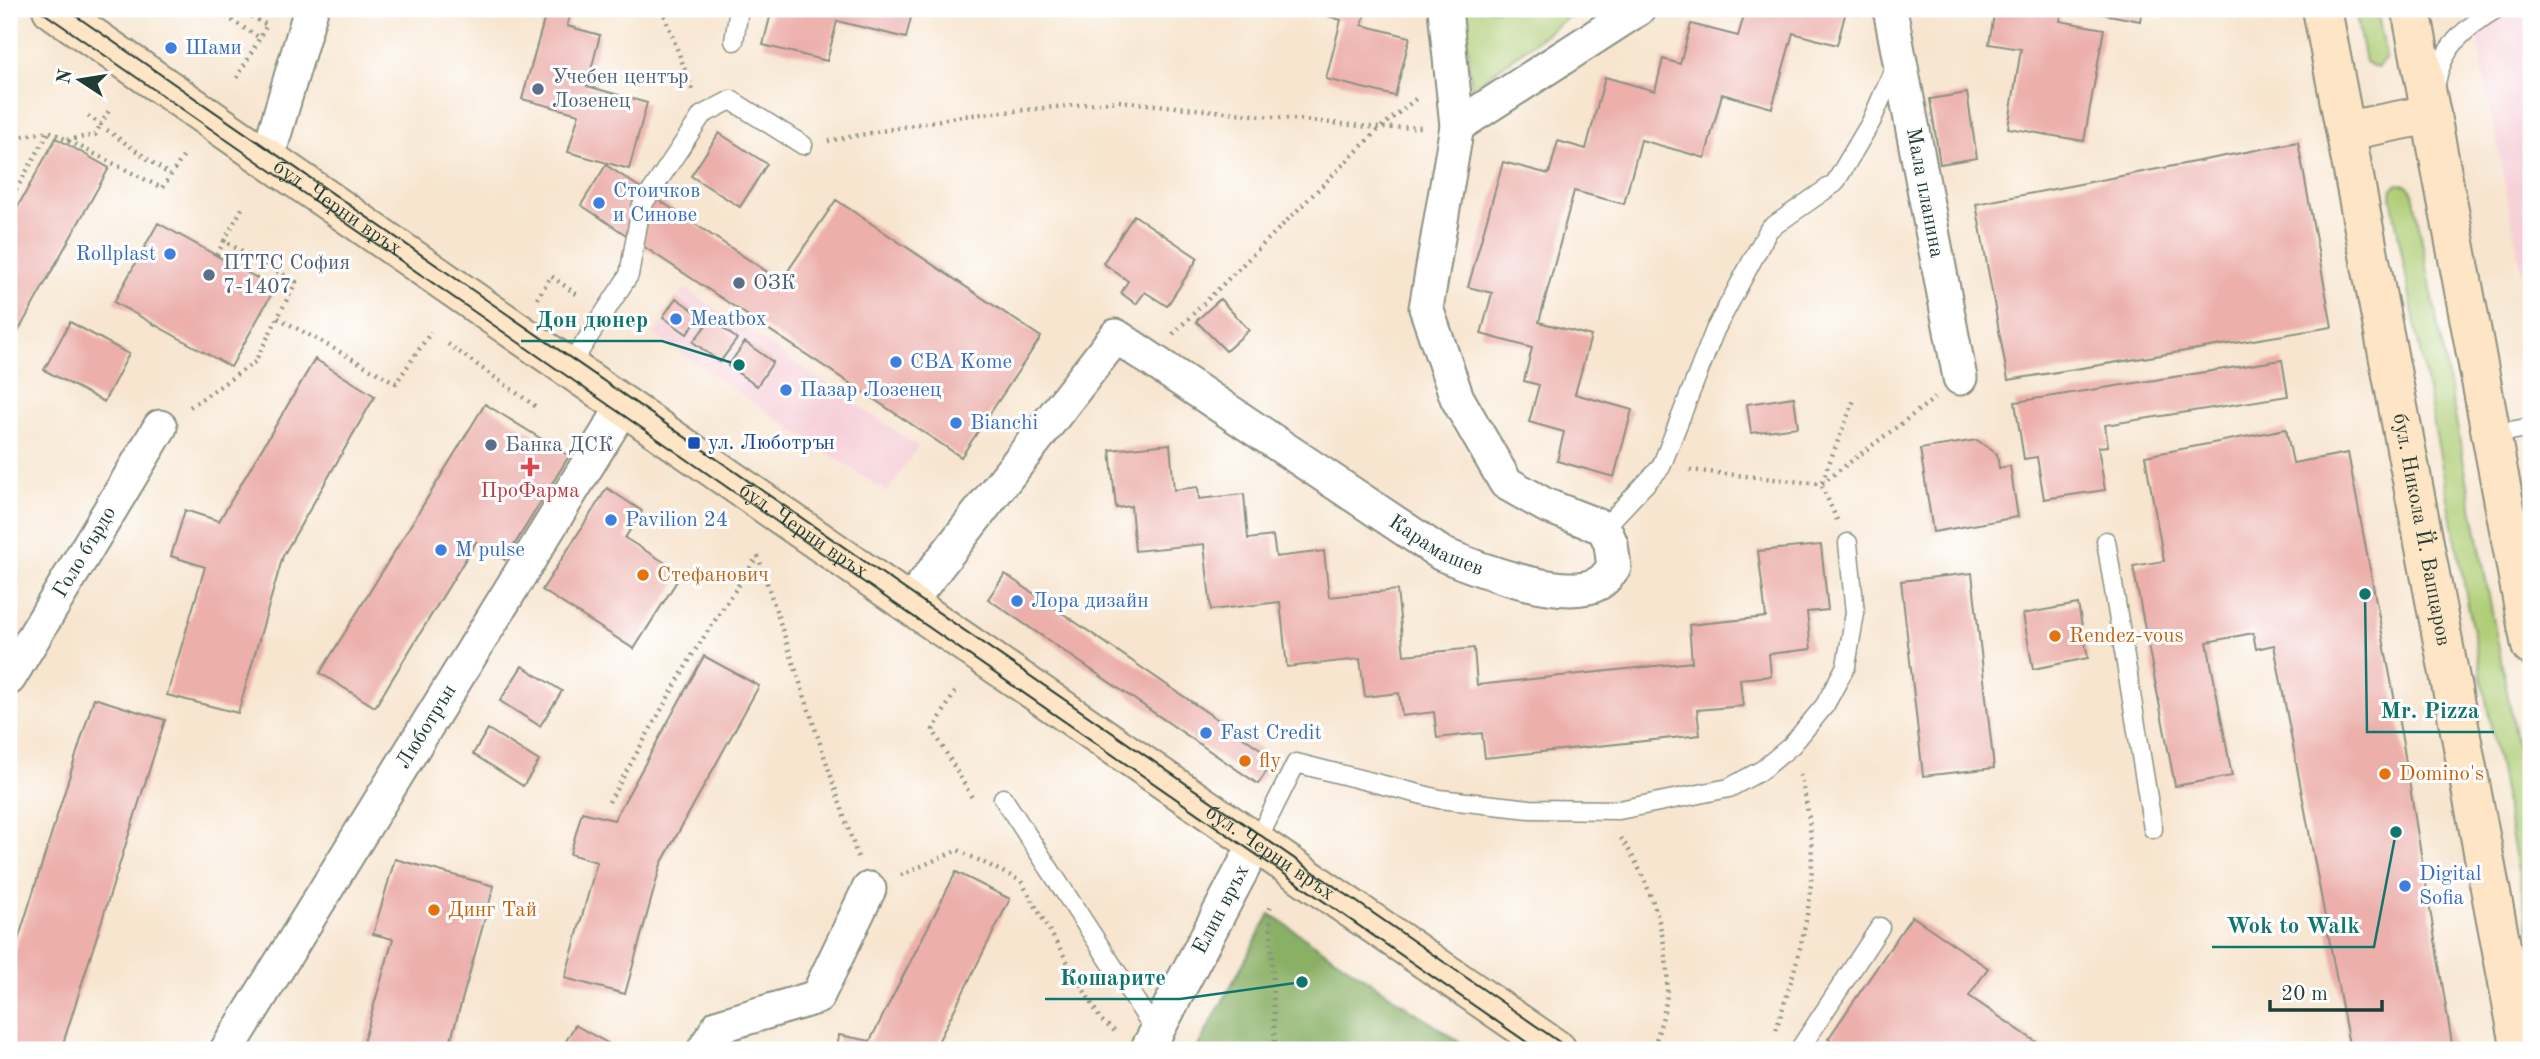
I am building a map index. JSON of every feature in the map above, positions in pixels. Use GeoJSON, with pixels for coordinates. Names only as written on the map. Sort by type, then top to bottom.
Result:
{"type":"FeatureCollection","features":[{"type":"Feature","properties":{"kind":"main road","name":"бул. Черни връх"},"geometry":{"type":"LineString","coordinates":[[52,9],[1557,1050]]}},
{"type":"Feature","properties":{"kind":"main road","name":"бул. Никола Й. Вапцаров"},"geometry":{"type":"LineString","coordinates":[[2322,9],[2521,1050]]}},
{"type":"Feature","properties":{"kind":"main road"},"geometry":{"type":"LineString","coordinates":[[2411,9],[2531,646]]}},
{"type":"Feature","properties":{"kind":"main road"},"geometry":{"type":"LineString","coordinates":[[2346,131],[2431,114]]}},
{"type":"Feature","properties":{"kind":"street"},"geometry":{"type":"LineString","coordinates":[[267,159],[311,9]]}},
{"type":"Feature","properties":{"kind":"street"},"geometry":{"type":"LineString","coordinates":[[1445,9],[1457,126],[1426,308],[1457,398],[1506,483],[1545,505],[1604,528]]}},
{"type":"Feature","properties":{"kind":"street"},"geometry":{"type":"LineString","coordinates":[[1457,126],[1638,9]]}},
{"type":"Feature","properties":{"kind":"street","name":"Мала планина"},"geometry":{"type":"LineString","coordinates":[[1890,9],[1960,378]]}},
{"type":"Feature","properties":{"kind":"street","name":"Карамашев"},"geometry":{"type":"LineString","coordinates":[[909,603],[1116,336],[1441,554],[1501,578],[1577,589],[1600,583],[1614,567],[1611,544],[1604,528]]}},
{"type":"Feature","properties":{"kind":"street","name":"Люботрън"},"geometry":{"type":"LineString","coordinates":[[227,1050],[625,404]]}},
{"type":"Feature","properties":{"kind":"street","name":"Голо бърдо"},"geometry":{"type":"LineString","coordinates":[[9,677],[160,427]]}},
{"type":"Feature","properties":{"kind":"street","name":"Елин връх"},"geometry":{"type":"LineString","coordinates":[[1143,1041],[1256,844]]}},
{"type":"Feature","properties":{"kind":"street"},"geometry":{"type":"LineString","coordinates":[[705,1050],[719,1026],[817,997],[869,889]]}},
{"type":"Feature","properties":{"kind":"lane"},"geometry":{"type":"LineString","coordinates":[[734,41],[739,9]]}},
{"type":"Feature","properties":{"kind":"lane"},"geometry":{"type":"LineString","coordinates":[[2431,114],[2439,64],[2465,28],[2496,9]]}},
{"type":"Feature","properties":{"kind":"lane"},"geometry":{"type":"LineString","coordinates":[[1604,528],[1661,467],[1716,330],[1769,229],[1835,183],[1871,122],[1899,58]]}},
{"type":"Feature","properties":{"kind":"lane"},"geometry":{"type":"LineString","coordinates":[[569,367],[629,275],[642,207],[702,115],[731,100],[803,145]]}},
{"type":"Feature","properties":{"kind":"lane"},"geometry":{"type":"LineString","coordinates":[[2490,435],[2531,427]]}},
{"type":"Feature","properties":{"kind":"lane"},"geometry":{"type":"LineString","coordinates":[[2106,541],[2153,829]]}},
{"type":"Feature","properties":{"kind":"lane"},"geometry":{"type":"LineString","coordinates":[[1256,844],[1296,763],[1439,799],[1530,809],[1619,810],[1729,788],[1762,770],[1792,745],[1825,705],[1846,666],[1855,612],[1848,543]]}},
{"type":"Feature","properties":{"kind":"lane"},"geometry":{"type":"LineString","coordinates":[[1003,798],[1143,1041]]}},
{"type":"Feature","properties":{"kind":"lane"},"geometry":{"type":"LineString","coordinates":[[1799,1050],[1880,927]]}},
{"type":"Feature","properties":{"kind":"path"},"geometry":{"type":"LineString","coordinates":[[215,9],[260,38]]}},
{"type":"Feature","properties":{"kind":"path"},"geometry":{"type":"LineString","coordinates":[[237,78],[267,25],[239,9]]}},
{"type":"Feature","properties":{"kind":"path"},"geometry":{"type":"LineString","coordinates":[[662,9],[702,115]]}},
{"type":"Feature","properties":{"kind":"path"},"geometry":{"type":"LineString","coordinates":[[1149,358],[1380,128],[1421,94]]}},
{"type":"Feature","properties":{"kind":"path"},"geometry":{"type":"LineString","coordinates":[[803,145],[962,116],[1118,101],[1380,128],[1457,126]]}},
{"type":"Feature","properties":{"kind":"path"},"geometry":{"type":"LineString","coordinates":[[66,140],[95,135],[111,107]]}},
{"type":"Feature","properties":{"kind":"path"},"geometry":{"type":"LineString","coordinates":[[88,116],[101,124]]}},
{"type":"Feature","properties":{"kind":"path"},"geometry":{"type":"LineString","coordinates":[[107,130],[170,175]]}},
{"type":"Feature","properties":{"kind":"path"},"geometry":{"type":"LineString","coordinates":[[9,202],[49,131]]}},
{"type":"Feature","properties":{"kind":"path"},"geometry":{"type":"LineString","coordinates":[[9,139],[49,131],[162,188],[183,157]]}},
{"type":"Feature","properties":{"kind":"path"},"geometry":{"type":"LineString","coordinates":[[217,255],[244,205]]}},
{"type":"Feature","properties":{"kind":"path"},"geometry":{"type":"LineString","coordinates":[[160,427],[255,362],[296,282],[224,240]]}},
{"type":"Feature","properties":{"kind":"path"},"geometry":{"type":"LineString","coordinates":[[537,299],[551,276],[580,297]]}},
{"type":"Feature","properties":{"kind":"path"},"geometry":{"type":"LineString","coordinates":[[278,318],[396,383],[431,332]]}},
{"type":"Feature","properties":{"kind":"path"},"geometry":{"type":"LineString","coordinates":[[448,344],[535,406]]}},
{"type":"Feature","properties":{"kind":"path"},"geometry":{"type":"LineString","coordinates":[[1661,467],[1821,484],[1960,378]]}},
{"type":"Feature","properties":{"kind":"path"},"geometry":{"type":"LineString","coordinates":[[1848,543],[1821,484],[1854,400]]}},
{"type":"Feature","properties":{"kind":"path"},"geometry":{"type":"LineString","coordinates":[[609,802],[694,652],[758,556],[869,889],[958,850],[1021,881]]}},
{"type":"Feature","properties":{"kind":"path"},"geometry":{"type":"LineString","coordinates":[[955,692],[933,730],[980,811]]}},
{"type":"Feature","properties":{"kind":"path"},"geometry":{"type":"LineString","coordinates":[[1774,1036],[1808,924],[1812,848],[1807,802]]}},
{"type":"Feature","properties":{"kind":"path"},"geometry":{"type":"LineString","coordinates":[[1602,810],[1630,851],[1649,891],[1663,943],[1667,993],[1653,1050]]}},
{"type":"Feature","properties":{"kind":"path"},"geometry":{"type":"LineString","coordinates":[[1014,869],[1101,1020],[1143,1041]]}},
{"type":"Feature","properties":{"kind":"path"},"geometry":{"type":"LineString","coordinates":[[1269,907],[1275,1050]]}},
{"type":"Feature","properties":{"kind":"shaded area"},"geometry":{"type":"Polygon","coordinates":[[[2471,9],[2531,9],[2531,319],[2471,9]]]}},
{"type":"Feature","properties":{"kind":"shaded area","name":"Пазар Лозенец"},"geometry":{"type":"Polygon","coordinates":[[[685,288],[918,446],[887,493],[654,335],[685,288]]]}},
{"type":"Feature","properties":{"kind":"green space"},"geometry":{"type":"Polygon","coordinates":[[[1465,9],[1579,9],[1471,89],[1465,9]]]}},
{"type":"Feature","properties":{"kind":"green space"},"geometry":{"type":"Polygon","coordinates":[[[2355,9],[2377,9],[2386,58],[2377,68],[2365,62],[2355,9]]]}},
{"type":"Feature","properties":{"kind":"green space"},"geometry":{"type":"Polygon","coordinates":[[[2398,184],[2407,185],[2413,193],[2531,819],[2531,939],[2391,196],[2392,188],[2398,184]]]}},
{"type":"Feature","properties":{"kind":"green space"},"geometry":{"type":"Polygon","coordinates":[[[1270,914],[1471,1050],[1196,1050],[1270,914]]]}},
{"type":"Feature","properties":{"kind":"building"},"geometry":{"type":"Polygon","coordinates":[[[508,9],[572,9],[567,26],[600,35],[587,86],[647,103],[629,169],[568,152],[579,114],[522,99],[544,20],[508,9]]]}},
{"type":"Feature","properties":{"kind":"building"},"geometry":{"type":"Polygon","coordinates":[[[772,9],[913,9],[906,38],[837,21],[827,61],[763,45],[772,9]]]}},
{"type":"Feature","properties":{"kind":"building"},"geometry":{"type":"Polygon","coordinates":[[[1304,9],[1366,9],[1362,25],[1410,37],[1395,96],[1326,79],[1341,20],[1304,9]]]}},
{"type":"Feature","properties":{"kind":"building"},"geometry":{"type":"Polygon","coordinates":[[[1746,9],[1861,9],[1860,15],[1846,11],[1837,45],[1793,33],[1772,108],[1722,94],[1705,158],[1641,140],[1624,204],[1574,191],[1539,322],[1591,336],[1575,394],[1632,410],[1614,477],[1557,461],[1564,432],[1529,422],[1539,385],[1524,381],[1532,348],[1481,334],[1492,293],[1468,287],[1503,162],[1549,174],[1558,141],[1586,149],[1605,77],[1655,91],[1663,59],[1680,64],[1691,24],[1738,36],[1746,9]]]}},
{"type":"Feature","properties":{"kind":"building"},"geometry":{"type":"Polygon","coordinates":[[[1995,9],[2063,9],[2060,21],[2104,29],[2084,141],[2008,128],[2021,49],[1989,44],[1995,9]]]}},
{"type":"Feature","properties":{"kind":"building"},"geometry":{"type":"Polygon","coordinates":[[[2078,9],[2142,9],[2140,21],[2078,9]]]}},
{"type":"Feature","properties":{"kind":"building"},"geometry":{"type":"Polygon","coordinates":[[[1967,93],[1977,158],[1940,164],[1930,99],[1967,93]]]}},
{"type":"Feature","properties":{"kind":"building"},"geometry":{"type":"Polygon","coordinates":[[[719,133],[767,164],[740,207],[691,176],[719,133]]]}},
{"type":"Feature","properties":{"kind":"building"},"geometry":{"type":"Polygon","coordinates":[[[56,138],[109,168],[9,348],[9,222],[56,138]]]}},
{"type":"Feature","properties":{"kind":"building"},"geometry":{"type":"Polygon","coordinates":[[[2298,142],[2332,327],[2008,380],[1976,204],[2298,142]]]}},
{"type":"Feature","properties":{"kind":"building"},"geometry":{"type":"Polygon","coordinates":[[[606,165],[781,281],[836,200],[1041,337],[961,457],[581,205],[606,165]]]}},
{"type":"Feature","properties":{"kind":"building"},"geometry":{"type":"Polygon","coordinates":[[[1134,215],[1198,258],[1167,306],[1145,292],[1136,304],[1121,293],[1128,281],[1103,263],[1134,215]]]}},
{"type":"Feature","properties":{"kind":"building"},"geometry":{"type":"Polygon","coordinates":[[[158,223],[275,288],[231,367],[114,302],[158,223]]]}},
{"type":"Feature","properties":{"kind":"building"},"geometry":{"type":"Polygon","coordinates":[[[676,298],[700,315],[687,334],[663,317],[676,298]]]}},
{"type":"Feature","properties":{"kind":"building"},"geometry":{"type":"Polygon","coordinates":[[[1220,299],[1249,330],[1226,351],[1196,321],[1220,299]]]}},
{"type":"Feature","properties":{"kind":"building"},"geometry":{"type":"Polygon","coordinates":[[[711,319],[737,339],[720,362],[693,342],[711,319]]]}},
{"type":"Feature","properties":{"kind":"building"},"geometry":{"type":"Polygon","coordinates":[[[70,322],[129,354],[104,402],[44,370],[70,322]]]}},
{"type":"Feature","properties":{"kind":"building"},"geometry":{"type":"Polygon","coordinates":[[[745,342],[773,362],[757,386],[728,366],[745,342]]]}},
{"type":"Feature","properties":{"kind":"building"},"geometry":{"type":"Polygon","coordinates":[[[315,359],[375,396],[283,556],[238,713],[167,695],[205,567],[171,556],[185,510],[219,521],[315,359]]]}},
{"type":"Feature","properties":{"kind":"building"},"geometry":{"type":"Polygon","coordinates":[[[2282,360],[2288,396],[2105,425],[2108,446],[2098,447],[2105,490],[2044,499],[2037,457],[2024,459],[2015,402],[2282,360]]]}},
{"type":"Feature","properties":{"kind":"building"},"geometry":{"type":"Polygon","coordinates":[[[1794,397],[1798,427],[1751,433],[1747,404],[1794,397]]]}},
{"type":"Feature","properties":{"kind":"building"},"geometry":{"type":"Polygon","coordinates":[[[485,404],[569,456],[505,560],[476,542],[375,707],[320,673],[485,404]]]}},
{"type":"Feature","properties":{"kind":"building"},"geometry":{"type":"Polygon","coordinates":[[[2286,429],[2293,463],[2348,453],[2403,744],[2453,1050],[2350,1050],[2274,645],[2256,649],[2253,633],[2207,642],[2232,776],[2175,786],[2133,566],[2164,561],[2145,456],[2286,429]]]}},
{"type":"Feature","properties":{"kind":"building"},"geometry":{"type":"Polygon","coordinates":[[[1977,440],[1997,454],[1999,468],[2010,466],[2018,517],[1933,532],[1920,449],[1977,440]]]}},
{"type":"Feature","properties":{"kind":"building"},"geometry":{"type":"Polygon","coordinates":[[[1170,444],[1174,490],[1198,487],[1199,499],[1244,494],[1248,539],[1273,536],[1276,557],[1324,551],[1329,597],[1397,590],[1404,655],[1474,648],[1477,685],[1692,662],[1689,625],[1766,617],[1758,551],[1821,545],[1828,610],[1807,612],[1811,649],[1769,654],[1771,676],[1740,679],[1743,706],[1697,710],[1700,735],[1485,758],[1482,733],[1437,738],[1434,712],[1402,716],[1399,693],[1365,697],[1360,659],[1287,667],[1280,602],[1211,610],[1204,544],[1135,551],[1131,506],[1116,508],[1110,450],[1170,444]]]}},
{"type":"Feature","properties":{"kind":"building"},"geometry":{"type":"Polygon","coordinates":[[[607,488],[642,511],[625,538],[682,573],[634,649],[542,590],[607,488]]]}},
{"type":"Feature","properties":{"kind":"building"},"geometry":{"type":"Polygon","coordinates":[[[1972,573],[1994,768],[1923,776],[1901,581],[1972,573]]]}},
{"type":"Feature","properties":{"kind":"building"},"geometry":{"type":"Polygon","coordinates":[[[1005,574],[1275,759],[1258,784],[988,599],[1005,574]]]}},
{"type":"Feature","properties":{"kind":"building","name":"Rendez-vous"},"geometry":{"type":"Polygon","coordinates":[[[2078,604],[2088,658],[2033,669],[2023,614],[2078,604]]]}},
{"type":"Feature","properties":{"kind":"building"},"geometry":{"type":"Polygon","coordinates":[[[704,656],[759,686],[661,864],[625,994],[565,978],[597,862],[570,854],[582,812],[614,820],[704,656]]]}},
{"type":"Feature","properties":{"kind":"building"},"geometry":{"type":"Polygon","coordinates":[[[522,666],[562,691],[540,726],[500,701],[522,666]]]}},
{"type":"Feature","properties":{"kind":"building"},"geometry":{"type":"Polygon","coordinates":[[[94,698],[165,720],[61,1050],[9,1050],[9,969],[94,698]]]}},
{"type":"Feature","properties":{"kind":"building"},"geometry":{"type":"Polygon","coordinates":[[[488,729],[539,761],[523,786],[473,754],[488,729]]]}},
{"type":"Feature","properties":{"kind":"building"},"geometry":{"type":"Polygon","coordinates":[[[395,859],[494,886],[448,1050],[361,1050],[393,939],[373,934],[395,859]]]}},
{"type":"Feature","properties":{"kind":"building"},"geometry":{"type":"Polygon","coordinates":[[[956,872],[1010,899],[934,1050],[837,1050],[839,1035],[870,1041],[956,872]]]}},
{"type":"Feature","properties":{"kind":"building"},"geometry":{"type":"Polygon","coordinates":[[[1912,916],[1988,968],[1969,996],[2048,1050],[1845,1050],[1828,1039],[1912,916]]]}},
{"type":"Feature","properties":{"kind":"building"},"geometry":{"type":"Polygon","coordinates":[[[575,1025],[620,1050],[561,1050],[575,1025]]]}},
{"type":"Feature","properties":{"kind":"tram line"},"geometry":{"type":"LineString","coordinates":[[38,9],[1538,1050]]}},
{"type":"Feature","properties":{"kind":"tram line"},"geometry":{"type":"LineString","coordinates":[[66,9],[1571,1050]]}},
{"type":"Feature","properties":{"kind":"place","name":"Шами"},"geometry":{"type":"Point","coordinates":[171,48]}},
{"type":"Feature","properties":{"kind":"place","name":"Учебен център Лозенец"},"geometry":{"type":"Point","coordinates":[538,89]}},
{"type":"Feature","properties":{"kind":"place","name":"Стоичков и Синове"},"geometry":{"type":"Point","coordinates":[599,203]}},
{"type":"Feature","properties":{"kind":"place","name":"Rollplast"},"geometry":{"type":"Point","coordinates":[170,254]}},
{"type":"Feature","properties":{"kind":"place","name":"ПТТС София 7-1407"},"geometry":{"type":"Point","coordinates":[209,275]}},
{"type":"Feature","properties":{"kind":"place","name":"ОЗК"},"geometry":{"type":"Point","coordinates":[739,283]}},
{"type":"Feature","properties":{"kind":"place","name":"Meatbox"},"geometry":{"type":"Point","coordinates":[676,319]}},
{"type":"Feature","properties":{"kind":"place","name":"CBA Kome"},"geometry":{"type":"Point","coordinates":[896,362]}},
{"type":"Feature","properties":{"kind":"place","name":"Дон дюнер"},"geometry":{"type":"Point","coordinates":[739,365]}},
{"type":"Feature","properties":{"kind":"place","name":"Пазар Лозенец"},"geometry":{"type":"Point","coordinates":[786,390]}},
{"type":"Feature","properties":{"kind":"place","name":"Bianchi"},"geometry":{"type":"Point","coordinates":[956,423]}},
{"type":"Feature","properties":{"kind":"place","name":"ул. Люботрън"},"geometry":{"type":"Point","coordinates":[694,443]}},
{"type":"Feature","properties":{"kind":"place","name":"Банка ДСК"},"geometry":{"type":"Point","coordinates":[491,445]}},
{"type":"Feature","properties":{"kind":"place","name":"ПроФарма"},"geometry":{"type":"Point","coordinates":[530,467]}},
{"type":"Feature","properties":{"kind":"place","name":"Pavilion 24"},"geometry":{"type":"Point","coordinates":[611,520]}},
{"type":"Feature","properties":{"kind":"place","name":"M pulse"},"geometry":{"type":"Point","coordinates":[441,550]}},
{"type":"Feature","properties":{"kind":"place","name":"Стефанович"},"geometry":{"type":"Point","coordinates":[643,575]}},
{"type":"Feature","properties":{"kind":"place","name":"Mr. Pizza"},"geometry":{"type":"Point","coordinates":[2365,594]}},
{"type":"Feature","properties":{"kind":"place","name":"Лора дизайн"},"geometry":{"type":"Point","coordinates":[1017,601]}},
{"type":"Feature","properties":{"kind":"place","name":"Rendez-vous"},"geometry":{"type":"Point","coordinates":[2055,636]}},
{"type":"Feature","properties":{"kind":"place","name":"Fast Credit"},"geometry":{"type":"Point","coordinates":[1206,733]}},
{"type":"Feature","properties":{"kind":"place","name":"fly"},"geometry":{"type":"Point","coordinates":[1245,761]}},
{"type":"Feature","properties":{"kind":"place","name":"Domino's"},"geometry":{"type":"Point","coordinates":[2385,774]}},
{"type":"Feature","properties":{"kind":"place","name":"Wok to Walk"},"geometry":{"type":"Point","coordinates":[2396,832]}},
{"type":"Feature","properties":{"kind":"place","name":"Digital Sofia"},"geometry":{"type":"Point","coordinates":[2405,886]}},
{"type":"Feature","properties":{"kind":"place","name":"Динг Тай"},"geometry":{"type":"Point","coordinates":[434,910]}},
{"type":"Feature","properties":{"kind":"place","name":"Кошарите"},"geometry":{"type":"Point","coordinates":[1302,982]}}]}
